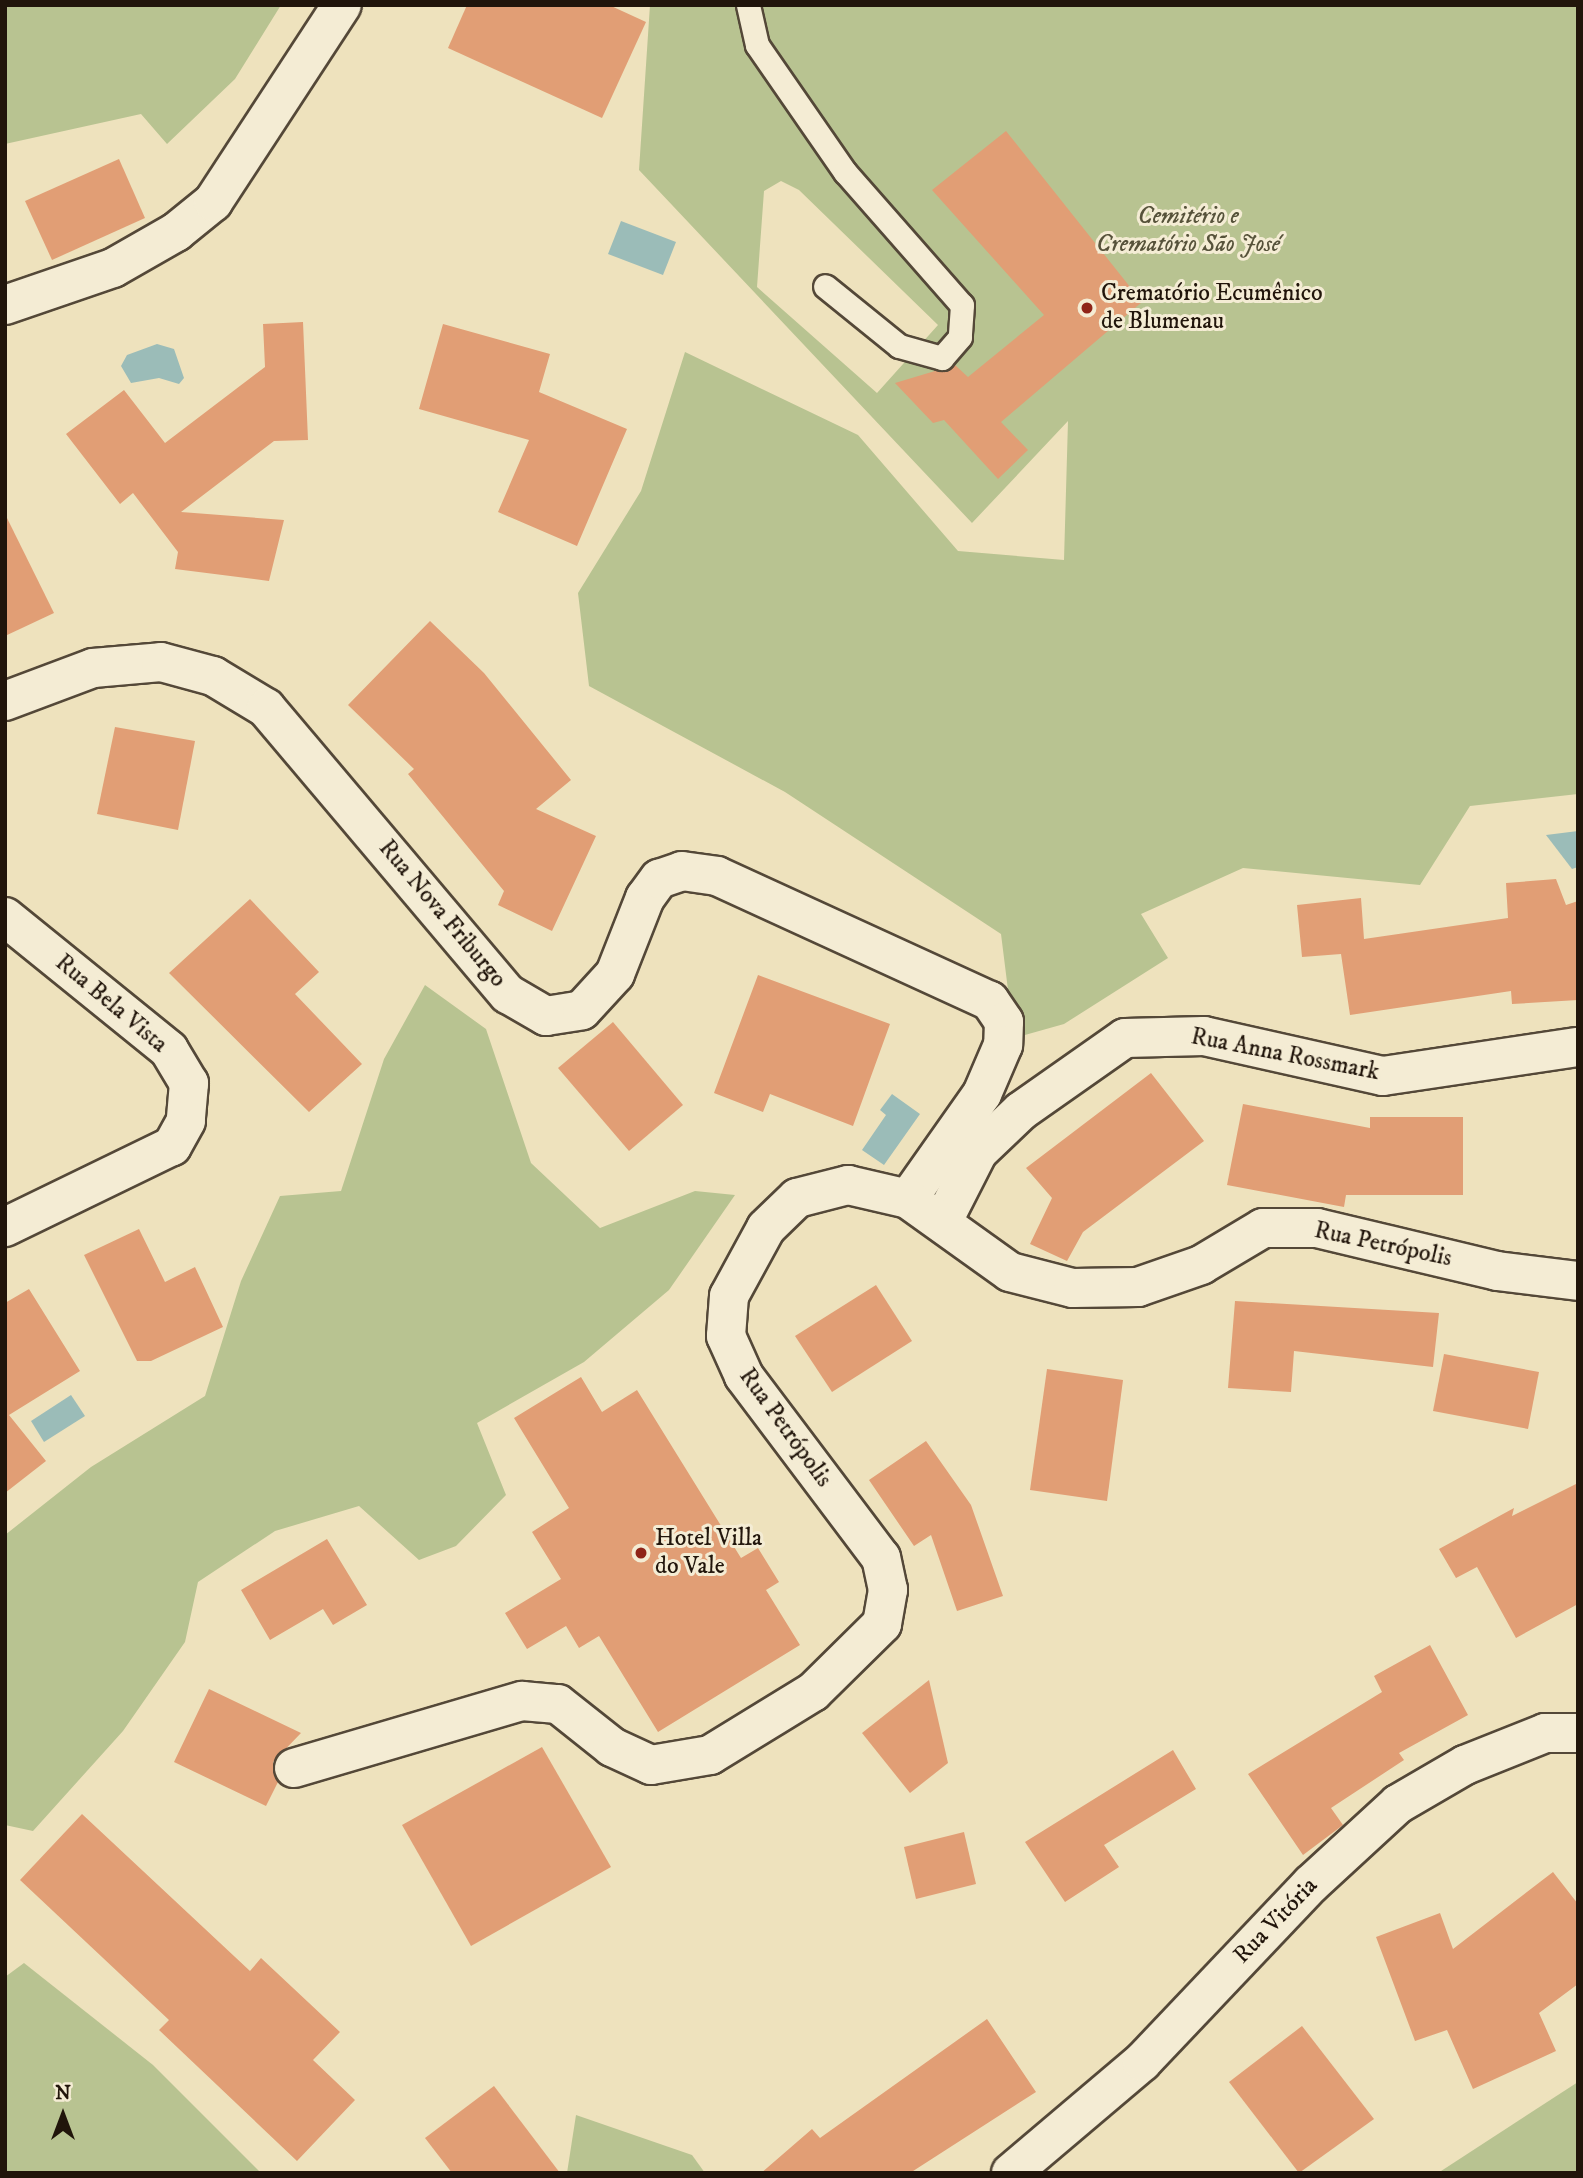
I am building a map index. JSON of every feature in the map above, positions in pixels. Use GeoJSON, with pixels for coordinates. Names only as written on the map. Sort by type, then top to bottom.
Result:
{"type":"FeatureCollection","features":[{"type":"Feature","properties":{"kind":"street"},"geometry":{"type":"LineString","coordinates":[[5,305],[113,268],[176,232],[213,202],[342,5]]}},
{"type":"Feature","properties":{"kind":"street","name":"Rua Nova Friburgo"},"geometry":{"type":"LineString","coordinates":[[5,701],[93,668],[161,662],[213,676],[266,708],[508,994],[546,1016],[582,1010],[615,974],[645,898],[659,879],[682,871],[717,876],[990,1001],[1004,1022],[1003,1045],[982,1094],[908,1199]]}},
{"type":"Feature","properties":{"kind":"street","name":"Rua Bela Vista"},"geometry":{"type":"LineString","coordinates":[[5,917],[169,1051],[189,1083],[186,1121],[172,1146],[5,1227]]}},
{"type":"Feature","properties":{"kind":"street","name":"Rua Anna Rossmark"},"geometry":{"type":"LineString","coordinates":[[944,1219],[978,1152],[1021,1111],[1125,1038],[1204,1036],[1383,1076],[1578,1047]]}},
{"type":"Feature","properties":{"kind":"street","name":"Rua Petrópolis"},"geometry":{"type":"LineString","coordinates":[[294,1768],[522,1701],[558,1704],[612,1747],[651,1765],[710,1755],[813,1692],[881,1624],[888,1590],[881,1558],[744,1376],[726,1336],[729,1296],[766,1228],[797,1198],[848,1185],[908,1199],[944,1219],[1010,1272],[1073,1288],[1138,1287],[1201,1265],[1263,1228],[1317,1228],[1497,1271],[1578,1281]]}},
{"type":"Feature","properties":{"kind":"street","name":"Rua Vitória"},"geometry":{"type":"LineString","coordinates":[[1011,2173],[1142,2062],[1311,1884],[1398,1804],[1465,1765],[1545,1733],[1578,1733]]}},
{"type":"Feature","properties":{"kind":"lane"},"geometry":{"type":"LineString","coordinates":[[748,5],[757,45],[845,173],[962,305],[960,337],[942,358],[899,346],[825,286]]}},
{"type":"Feature","properties":{"kind":"green space"},"geometry":{"type":"Polygon","coordinates":[[[5,5],[281,5],[235,79],[167,144],[141,114],[5,144],[5,5]]]}},
{"type":"Feature","properties":{"kind":"green space","name":"Cemitério e Crematório São José"},"geometry":{"type":"Polygon","coordinates":[[[650,5],[1578,5],[1578,794],[1470,806],[1420,885],[1243,868],[1141,914],[1168,958],[1064,1024],[1014,1038],[1001,934],[785,792],[589,686],[578,593],[641,491],[685,352],[858,435],[958,551],[1064,560],[1068,421],[972,523],[639,170],[650,5]],[[781,181],[764,191],[757,287],[877,393],[938,325],[799,190],[781,181]]]}},
{"type":"Feature","properties":{"kind":"green space"},"geometry":{"type":"Polygon","coordinates":[[[425,985],[486,1029],[531,1163],[600,1228],[695,1191],[735,1195],[669,1290],[584,1362],[477,1423],[506,1495],[456,1546],[419,1560],[359,1506],[275,1531],[198,1582],[185,1642],[123,1731],[33,1831],[5,1825],[5,1535],[91,1467],[205,1396],[241,1281],[280,1196],[341,1191],[384,1059],[425,985]]]}},
{"type":"Feature","properties":{"kind":"green space"},"geometry":{"type":"Polygon","coordinates":[[[24,1963],[153,2065],[261,2173],[5,2173],[5,1977],[24,1963]]]}},
{"type":"Feature","properties":{"kind":"green space"},"geometry":{"type":"Polygon","coordinates":[[[1578,2082],[1578,2173],[1438,2173],[1578,2082]]]}},
{"type":"Feature","properties":{"kind":"green space"},"geometry":{"type":"Polygon","coordinates":[[[576,2115],[692,2155],[705,2173],[567,2173],[576,2115]]]}},
{"type":"Feature","properties":{"kind":"water"},"geometry":{"type":"Polygon","coordinates":[[[621,221],[676,242],[663,275],[608,254],[621,221]]]}},
{"type":"Feature","properties":{"kind":"water"},"geometry":{"type":"Polygon","coordinates":[[[157,344],[174,349],[184,378],[179,384],[159,378],[131,383],[121,366],[127,355],[157,344]]]}},
{"type":"Feature","properties":{"kind":"water"},"geometry":{"type":"Polygon","coordinates":[[[1578,831],[1578,867],[1572,869],[1546,835],[1578,831]]]}},
{"type":"Feature","properties":{"kind":"water"},"geometry":{"type":"Polygon","coordinates":[[[892,1094],[920,1114],[884,1165],[862,1150],[886,1115],[880,1110],[892,1094]]]}},
{"type":"Feature","properties":{"kind":"water"},"geometry":{"type":"Polygon","coordinates":[[[71,1395],[85,1416],[44,1442],[31,1421],[71,1395]]]}},
{"type":"Feature","properties":{"kind":"building"},"geometry":{"type":"Polygon","coordinates":[[[467,5],[609,5],[646,22],[602,118],[448,48],[467,5]]]}},
{"type":"Feature","properties":{"kind":"building","name":"Crematório Ecumênico de Blumenau"},"geometry":{"type":"Polygon","coordinates":[[[1006,131],[1142,302],[1001,422],[1028,450],[998,479],[944,420],[933,423],[895,383],[955,365],[968,377],[1044,315],[932,190],[1006,131]]]}},
{"type":"Feature","properties":{"kind":"building"},"geometry":{"type":"Polygon","coordinates":[[[119,159],[145,218],[52,260],[25,201],[119,159]]]}},
{"type":"Feature","properties":{"kind":"building"},"geometry":{"type":"Polygon","coordinates":[[[303,322],[308,440],[274,441],[181,512],[284,520],[269,581],[175,569],[178,552],[133,493],[120,504],[66,434],[124,390],[165,443],[265,367],[263,324],[303,322]]]}},
{"type":"Feature","properties":{"kind":"building"},"geometry":{"type":"Polygon","coordinates":[[[443,324],[550,354],[539,392],[627,429],[577,546],[498,512],[529,440],[419,409],[443,324]]]}},
{"type":"Feature","properties":{"kind":"building"},"geometry":{"type":"Polygon","coordinates":[[[5,514],[54,613],[5,636],[5,514]]]}},
{"type":"Feature","properties":{"kind":"building"},"geometry":{"type":"Polygon","coordinates":[[[430,621],[484,673],[571,780],[536,809],[596,836],[552,931],[498,905],[504,891],[408,774],[414,769],[348,705],[430,621]]]}},
{"type":"Feature","properties":{"kind":"building"},"geometry":{"type":"Polygon","coordinates":[[[115,727],[195,741],[178,830],[97,814],[115,727]]]}},
{"type":"Feature","properties":{"kind":"building"},"geometry":{"type":"Polygon","coordinates":[[[1556,879],[1566,905],[1578,901],[1578,1000],[1512,1004],[1511,991],[1350,1015],[1341,954],[1302,957],[1297,905],[1361,898],[1364,939],[1508,918],[1506,883],[1556,879]]]}},
{"type":"Feature","properties":{"kind":"building"},"geometry":{"type":"Polygon","coordinates":[[[250,899],[319,972],[295,994],[362,1064],[309,1112],[169,973],[250,899]]]}},
{"type":"Feature","properties":{"kind":"building"},"geometry":{"type":"Polygon","coordinates":[[[758,975],[890,1024],[853,1126],[770,1094],[763,1112],[714,1093],[758,975]]]}},
{"type":"Feature","properties":{"kind":"building"},"geometry":{"type":"Polygon","coordinates":[[[613,1022],[683,1105],[629,1151],[558,1068],[613,1022]]]}},
{"type":"Feature","properties":{"kind":"building"},"geometry":{"type":"Polygon","coordinates":[[[1151,1073],[1204,1141],[1083,1232],[1067,1261],[1030,1244],[1052,1198],[1026,1168],[1151,1073]]]}},
{"type":"Feature","properties":{"kind":"building"},"geometry":{"type":"Polygon","coordinates":[[[1243,1104],[1370,1128],[1370,1117],[1463,1117],[1463,1195],[1346,1195],[1344,1207],[1227,1185],[1243,1104]]]}},
{"type":"Feature","properties":{"kind":"building"},"geometry":{"type":"Polygon","coordinates":[[[139,1229],[165,1282],[195,1267],[223,1327],[151,1361],[137,1361],[84,1255],[139,1229]]]}},
{"type":"Feature","properties":{"kind":"building"},"geometry":{"type":"Polygon","coordinates":[[[876,1285],[912,1341],[832,1392],[795,1336],[876,1285]]]}},
{"type":"Feature","properties":{"kind":"building"},"geometry":{"type":"Polygon","coordinates":[[[29,1289],[80,1371],[9,1415],[46,1461],[5,1493],[5,1303],[29,1289]]]}},
{"type":"Feature","properties":{"kind":"building"},"geometry":{"type":"Polygon","coordinates":[[[1235,1301],[1439,1313],[1433,1367],[1294,1351],[1291,1392],[1228,1388],[1235,1301]]]}},
{"type":"Feature","properties":{"kind":"building"},"geometry":{"type":"Polygon","coordinates":[[[1444,1354],[1539,1372],[1528,1429],[1433,1411],[1444,1354]]]}},
{"type":"Feature","properties":{"kind":"building"},"geometry":{"type":"Polygon","coordinates":[[[1047,1369],[1123,1380],[1107,1501],[1030,1490],[1047,1369]]]}},
{"type":"Feature","properties":{"kind":"building","name":"Hotel Villa do Vale"},"geometry":{"type":"Polygon","coordinates":[[[581,1377],[602,1412],[637,1390],[741,1558],[758,1548],[779,1582],[766,1590],[800,1645],[658,1732],[599,1636],[579,1648],[566,1626],[527,1649],[505,1613],[561,1579],[532,1532],[569,1508],[514,1418],[581,1377]]]}},
{"type":"Feature","properties":{"kind":"building"},"geometry":{"type":"Polygon","coordinates":[[[926,1441],[971,1505],[1003,1596],[957,1611],[931,1535],[914,1546],[869,1480],[926,1441]]]}},
{"type":"Feature","properties":{"kind":"building"},"geometry":{"type":"Polygon","coordinates":[[[1578,1483],[1578,1604],[1516,1638],[1477,1567],[1456,1578],[1439,1549],[1514,1508],[1512,1516],[1578,1483]]]}},
{"type":"Feature","properties":{"kind":"building"},"geometry":{"type":"Polygon","coordinates":[[[327,1539],[367,1605],[333,1625],[323,1609],[270,1640],[241,1590],[327,1539]]]}},
{"type":"Feature","properties":{"kind":"building"},"geometry":{"type":"Polygon","coordinates":[[[1430,1645],[1468,1715],[1399,1753],[1404,1760],[1331,1808],[1343,1825],[1303,1855],[1248,1774],[1382,1692],[1374,1676],[1430,1645]]]}},
{"type":"Feature","properties":{"kind":"building"},"geometry":{"type":"Polygon","coordinates":[[[929,1680],[948,1763],[910,1793],[862,1733],[929,1680]]]}},
{"type":"Feature","properties":{"kind":"building"},"geometry":{"type":"Polygon","coordinates":[[[209,1689],[301,1733],[273,1762],[278,1782],[266,1806],[174,1762],[209,1689]]]}},
{"type":"Feature","properties":{"kind":"building"},"geometry":{"type":"Polygon","coordinates":[[[542,1747],[611,1867],[471,1946],[402,1825],[542,1747]]]}},
{"type":"Feature","properties":{"kind":"building"},"geometry":{"type":"Polygon","coordinates":[[[1173,1750],[1196,1789],[1104,1845],[1119,1867],[1065,1902],[1025,1842],[1173,1750]]]}},
{"type":"Feature","properties":{"kind":"building"},"geometry":{"type":"Polygon","coordinates":[[[82,1814],[250,1971],[261,1958],[340,2032],[313,2060],[355,2100],[297,2161],[159,2030],[169,2020],[20,1880],[82,1814]]]}},
{"type":"Feature","properties":{"kind":"building"},"geometry":{"type":"Polygon","coordinates":[[[964,1832],[976,1884],[916,1899],[904,1847],[964,1832]]]}},
{"type":"Feature","properties":{"kind":"building"},"geometry":{"type":"Polygon","coordinates":[[[1553,1872],[1578,1904],[1578,1984],[1539,2013],[1556,2051],[1473,2089],[1447,2030],[1415,2041],[1376,1937],[1440,1913],[1453,1949],[1553,1872]]]}},
{"type":"Feature","properties":{"kind":"building"},"geometry":{"type":"Polygon","coordinates":[[[987,2019],[1036,2092],[910,2173],[761,2173],[812,2129],[820,2138],[987,2019]]]}},
{"type":"Feature","properties":{"kind":"building"},"geometry":{"type":"Polygon","coordinates":[[[1302,2026],[1374,2119],[1299,2173],[1229,2082],[1302,2026]]]}},
{"type":"Feature","properties":{"kind":"building"},"geometry":{"type":"Polygon","coordinates":[[[494,2086],[560,2173],[452,2173],[425,2138],[494,2086]]]}},
{"type":"Feature","properties":{"kind":"place","name":"Crematório Ecumênico de Blumenau"},"geometry":{"type":"Point","coordinates":[1087,308]}},
{"type":"Feature","properties":{"kind":"place","name":"Hotel Villa do Vale"},"geometry":{"type":"Point","coordinates":[641,1553]}}]}
